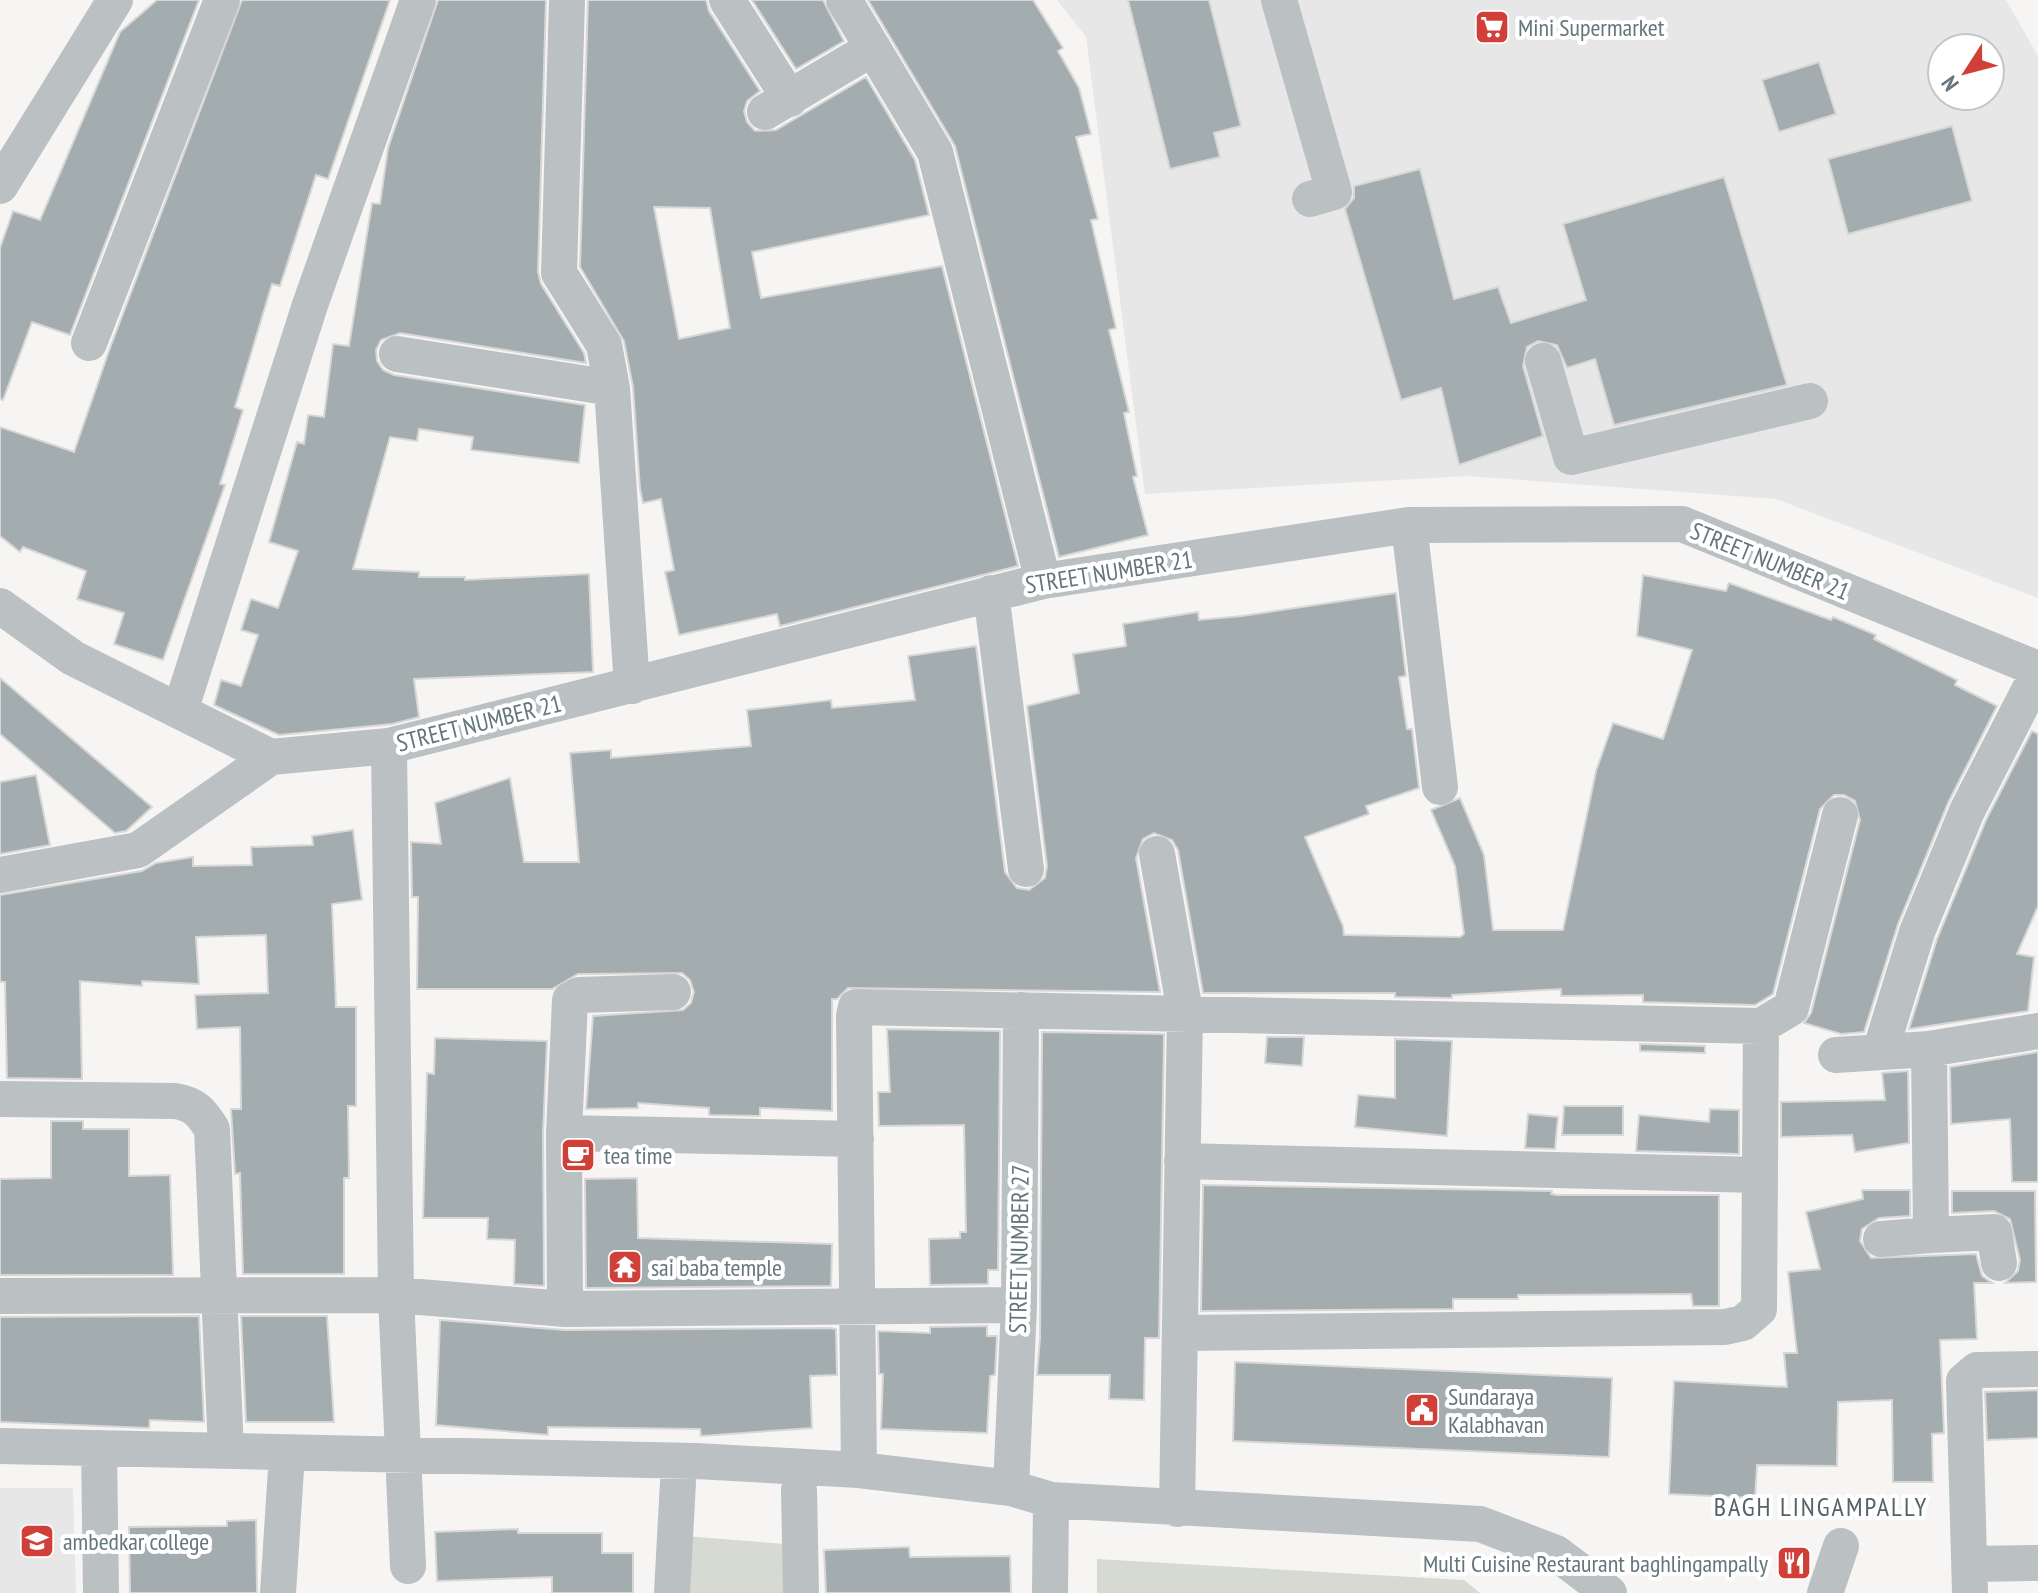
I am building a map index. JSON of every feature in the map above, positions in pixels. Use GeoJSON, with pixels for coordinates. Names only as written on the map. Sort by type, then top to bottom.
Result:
{"type":"FeatureCollection","features":[{"type":"Feature","properties":{"kind":"street"},"geometry":{"type":"LineString","coordinates":[[0,186],[115,0]]}},
{"type":"Feature","properties":{"kind":"street"},"geometry":{"type":"LineString","coordinates":[[89,343],[222,0]]}},
{"type":"Feature","properties":{"kind":"street"},"geometry":{"type":"LineString","coordinates":[[180,711],[310,305],[418,0]]}},
{"type":"Feature","properties":{"kind":"street"},"geometry":{"type":"LineString","coordinates":[[567,0],[559,273],[604,345],[612,388],[632,686]]}},
{"type":"Feature","properties":{"kind":"street"},"geometry":{"type":"LineString","coordinates":[[727,0],[778,105],[873,48]]}},
{"type":"Feature","properties":{"kind":"street"},"geometry":{"type":"LineString","coordinates":[[844,0],[935,152],[1043,581]]}},
{"type":"Feature","properties":{"kind":"street"},"geometry":{"type":"LineString","coordinates":[[1279,0],[1322,196]]}},
{"type":"Feature","properties":{"kind":"street"},"geometry":{"type":"LineString","coordinates":[[397,354],[612,388]]}},
{"type":"Feature","properties":{"kind":"street"},"geometry":{"type":"LineString","coordinates":[[1543,361],[1571,457],[1810,401]]}},
{"type":"Feature","properties":{"kind":"street","name":"STREET NUMBER 21"},"geometry":{"type":"LineString","coordinates":[[271,757],[389,746],[1043,581],[1409,525],[1682,524],[2038,671]]}},
{"type":"Feature","properties":{"kind":"street"},"geometry":{"type":"LineString","coordinates":[[1409,525],[1440,787]]}},
{"type":"Feature","properties":{"kind":"street"},"geometry":{"type":"LineString","coordinates":[[991,593],[1026,869]]}},
{"type":"Feature","properties":{"kind":"street"},"geometry":{"type":"LineString","coordinates":[[0,606],[73,658],[271,757],[138,850],[0,875]]}},
{"type":"Feature","properties":{"kind":"street"},"geometry":{"type":"LineString","coordinates":[[1880,1052],[1917,932],[1933,892],[1967,811],[2038,671]]}},
{"type":"Feature","properties":{"kind":"street"},"geometry":{"type":"LineString","coordinates":[[389,746],[396,1295],[401,1466],[408,1566]]}},
{"type":"Feature","properties":{"kind":"street"},"geometry":{"type":"LineString","coordinates":[[859,1470],[856,1007],[1185,1011],[1761,1026],[1791,1008],[1840,815]]}},
{"type":"Feature","properties":{"kind":"street"},"geometry":{"type":"LineString","coordinates":[[1157,854],[1185,1011],[1183,1333],[1177,1509]]}},
{"type":"Feature","properties":{"kind":"street"},"geometry":{"type":"LineString","coordinates":[[565,1309],[564,1133],[566,1031],[570,1000],[579,995],[673,992]]}},
{"type":"Feature","properties":{"kind":"street","name":"STREET NUMBER 27"},"geometry":{"type":"LineString","coordinates":[[1011,1488],[1019,1305],[1021,1010]]}},
{"type":"Feature","properties":{"kind":"street"},"geometry":{"type":"LineString","coordinates":[[1183,1333],[1725,1327],[1743,1323],[1759,1309],[1761,1026]]}},
{"type":"Feature","properties":{"kind":"street"},"geometry":{"type":"LineString","coordinates":[[1836,1055],[1929,1049],[2038,1031]]}},
{"type":"Feature","properties":{"kind":"street"},"geometry":{"type":"LineString","coordinates":[[1929,1049],[1931,1235]]}},
{"type":"Feature","properties":{"kind":"street"},"geometry":{"type":"LineString","coordinates":[[0,1099],[175,1101],[188,1103],[201,1112],[212,1129],[226,1451]]}},
{"type":"Feature","properties":{"kind":"street"},"geometry":{"type":"LineString","coordinates":[[564,1133],[856,1139]]}},
{"type":"Feature","properties":{"kind":"street"},"geometry":{"type":"LineString","coordinates":[[1182,1161],[1759,1175]]}},
{"type":"Feature","properties":{"kind":"street"},"geometry":{"type":"LineString","coordinates":[[1881,1239],[1994,1232],[1999,1263]]}},
{"type":"Feature","properties":{"kind":"street"},"geometry":{"type":"LineString","coordinates":[[0,1296],[396,1295],[565,1309],[856,1309],[1019,1305]]}},
{"type":"Feature","properties":{"kind":"street"},"geometry":{"type":"LineString","coordinates":[[2038,1369],[1977,1370],[1964,1381],[1970,1578],[2038,1563]]}},
{"type":"Feature","properties":{"kind":"street"},"geometry":{"type":"LineString","coordinates":[[0,1446],[100,1457],[286,1469],[696,1461],[859,1470],[1011,1488],[1051,1500],[1480,1524],[1556,1553],[1609,1593]]}},
{"type":"Feature","properties":{"kind":"street"},"geometry":{"type":"LineString","coordinates":[[0,1467],[100,1457],[226,1451],[401,1466],[799,1490],[1008,1512],[1051,1500]]}},
{"type":"Feature","properties":{"kind":"street"},"geometry":{"type":"LineString","coordinates":[[100,1457],[101,1593]]}},
{"type":"Feature","properties":{"kind":"street"},"geometry":{"type":"LineString","coordinates":[[278,1593],[286,1469]]}},
{"type":"Feature","properties":{"kind":"street"},"geometry":{"type":"LineString","coordinates":[[672,1593],[678,1482]]}},
{"type":"Feature","properties":{"kind":"street"},"geometry":{"type":"LineString","coordinates":[[799,1490],[801,1593]]}},
{"type":"Feature","properties":{"kind":"street"},"geometry":{"type":"LineString","coordinates":[[1050,1593],[1051,1500]]}},
{"type":"Feature","properties":{"kind":"street"},"geometry":{"type":"LineString","coordinates":[[1825,1593],[1841,1546]]}},
{"type":"Feature","properties":{"kind":"shaded area"},"geometry":{"type":"Polygon","coordinates":[[[1057,0],[2006,0],[2038,56],[2038,598],[1776,499],[1468,476],[1145,494],[1086,37],[1057,0]]]}},
{"type":"Feature","properties":{"kind":"shaded area","name":"ambedkar college"},"geometry":{"type":"Polygon","coordinates":[[[0,1488],[73,1488],[76,1593],[0,1593],[0,1488]]]}},
{"type":"Feature","properties":{"kind":"shaded area"},"geometry":{"type":"Polygon","coordinates":[[[684,1536],[785,1544],[786,1593],[685,1593],[684,1536]]]}},
{"type":"Feature","properties":{"kind":"shaded area"},"geometry":{"type":"Polygon","coordinates":[[[1097,1559],[1464,1580],[1480,1593],[1097,1593],[1097,1559]]]}},
{"type":"Feature","properties":{"kind":"building"},"geometry":{"type":"Polygon","coordinates":[[[157,0],[199,0],[70,335],[32,322],[3,400],[0,399],[0,248],[13,211],[40,220],[120,32],[157,0]]]}},
{"type":"Feature","properties":{"kind":"building"},"geometry":{"type":"Polygon","coordinates":[[[242,0],[390,0],[328,179],[316,175],[280,286],[272,284],[235,407],[243,410],[220,484],[225,485],[163,660],[114,644],[124,613],[77,599],[86,571],[23,547],[20,552],[0,536],[0,427],[74,452],[110,348],[242,0]]]}},
{"type":"Feature","properties":{"kind":"building"},"geometry":{"type":"Polygon","coordinates":[[[438,0],[546,0],[538,272],[541,284],[584,353],[586,363],[400,333],[381,340],[376,350],[377,361],[383,370],[394,375],[585,405],[579,463],[471,450],[473,437],[419,429],[417,441],[390,437],[353,569],[419,572],[419,577],[465,577],[465,580],[589,574],[593,672],[414,679],[419,717],[392,724],[279,735],[214,705],[221,680],[241,686],[258,635],[241,630],[251,599],[278,608],[298,551],[269,542],[297,442],[304,444],[308,415],[324,417],[333,344],[349,346],[372,203],[380,204],[388,148],[438,0]]]}},
{"type":"Feature","properties":{"kind":"building"},"geometry":{"type":"Polygon","coordinates":[[[588,0],[706,0],[709,11],[760,91],[747,101],[744,111],[747,122],[755,131],[776,130],[866,77],[915,160],[929,215],[752,252],[761,298],[942,266],[1018,566],[780,626],[777,614],[679,635],[665,572],[674,570],[661,499],[643,503],[640,489],[633,387],[624,341],[580,267],[588,0]],[[654,207],[679,339],[730,328],[710,208],[654,207]]]}},
{"type":"Feature","properties":{"kind":"building"},"geometry":{"type":"Polygon","coordinates":[[[752,0],[823,0],[844,41],[796,69],[752,0]]]}},
{"type":"Feature","properties":{"kind":"building"},"geometry":{"type":"Polygon","coordinates":[[[868,0],[1033,0],[1063,48],[1058,51],[1079,88],[1091,134],[1076,137],[1098,219],[1091,220],[1116,328],[1109,330],[1129,412],[1124,413],[1137,476],[1133,477],[1148,535],[1059,557],[955,146],[868,0]]]}},
{"type":"Feature","properties":{"kind":"building"},"geometry":{"type":"Polygon","coordinates":[[[1128,0],[1209,0],[1241,126],[1214,133],[1220,157],[1170,169],[1128,0]]]}},
{"type":"Feature","properties":{"kind":"building"},"geometry":{"type":"Polygon","coordinates":[[[1819,62],[1836,114],[1779,132],[1762,80],[1819,62]]]}},
{"type":"Feature","properties":{"kind":"building"},"geometry":{"type":"Polygon","coordinates":[[[1952,126],[1972,201],[1848,234],[1828,159],[1952,126]]]}},
{"type":"Feature","properties":{"kind":"building"},"geometry":{"type":"Polygon","coordinates":[[[1420,169],[1454,299],[1498,287],[1511,323],[1586,300],[1563,224],[1724,177],[1787,385],[1614,425],[1595,359],[1567,368],[1557,345],[1538,341],[1527,347],[1523,366],[1543,436],[1459,465],[1441,388],[1401,400],[1345,209],[1354,198],[1354,186],[1420,169]]]}},
{"type":"Feature","properties":{"kind":"building"},"geometry":{"type":"Polygon","coordinates":[[[1643,575],[1726,591],[1729,583],[1831,620],[1833,617],[1876,635],[1874,639],[1957,680],[1955,685],[1997,706],[1948,803],[1898,924],[1864,1032],[1841,1034],[1804,1023],[1811,1013],[1860,820],[1855,801],[1844,795],[1834,795],[1820,809],[1773,994],[1755,1005],[1643,1002],[1643,995],[1561,996],[1561,989],[1452,995],[1452,998],[1395,997],[1395,993],[1203,993],[1178,850],[1172,840],[1154,833],[1143,839],[1136,858],[1160,992],[848,988],[837,999],[832,999],[832,1111],[760,1108],[760,1116],[709,1115],[709,1108],[638,1103],[638,1108],[586,1109],[593,1016],[683,1010],[691,1003],[694,992],[690,980],[682,973],[578,974],[552,989],[417,989],[418,897],[412,897],[411,842],[441,844],[435,803],[510,778],[524,862],[579,862],[570,753],[611,750],[611,758],[751,746],[747,710],[831,700],[832,708],[915,700],[908,656],[976,646],[1005,872],[1017,888],[1029,890],[1045,878],[1047,866],[1027,706],[1079,693],[1073,654],[1126,646],[1123,624],[1198,612],[1199,620],[1242,616],[1396,593],[1406,676],[1399,677],[1407,729],[1412,729],[1419,788],[1366,806],[1369,814],[1305,837],[1344,935],[1460,937],[1464,934],[1455,866],[1431,810],[1460,798],[1484,855],[1493,930],[1563,930],[1596,771],[1613,723],[1663,739],[1692,650],[1637,636],[1643,575]]]}},
{"type":"Feature","properties":{"kind":"building"},"geometry":{"type":"Polygon","coordinates":[[[0,678],[152,807],[126,831],[115,833],[0,734],[0,678]]]}},
{"type":"Feature","properties":{"kind":"building"},"geometry":{"type":"Polygon","coordinates":[[[2032,731],[2038,734],[2038,906],[2017,954],[2034,957],[2028,1011],[1909,1029],[1937,939],[1986,820],[2032,731]]]}},
{"type":"Feature","properties":{"kind":"building"},"geometry":{"type":"Polygon","coordinates":[[[36,775],[50,845],[0,854],[0,782],[36,775]]]}},
{"type":"Feature","properties":{"kind":"building"},"geometry":{"type":"Polygon","coordinates":[[[353,830],[362,900],[332,904],[336,1007],[356,1007],[356,1106],[348,1106],[349,1178],[344,1178],[344,1274],[243,1274],[240,1173],[235,1174],[231,1109],[241,1109],[240,1027],[197,1029],[195,995],[268,993],[266,935],[196,937],[199,984],[142,981],[142,986],[80,981],[82,1079],[7,1078],[5,982],[0,982],[0,895],[142,871],[156,863],[193,857],[193,866],[252,865],[251,847],[313,845],[312,836],[353,830]]]}},
{"type":"Feature","properties":{"kind":"building"},"geometry":{"type":"Polygon","coordinates":[[[887,1029],[1000,1031],[998,1270],[988,1270],[988,1284],[930,1285],[929,1239],[960,1238],[960,1232],[966,1232],[964,1125],[879,1126],[878,1092],[890,1092],[887,1029]]]}},
{"type":"Feature","properties":{"kind":"building"},"geometry":{"type":"Polygon","coordinates":[[[1042,1032],[1164,1034],[1159,1338],[1145,1338],[1144,1400],[1109,1399],[1110,1375],[1037,1375],[1040,1338],[1042,1032]]]}},
{"type":"Feature","properties":{"kind":"building"},"geometry":{"type":"Polygon","coordinates":[[[1267,1037],[1304,1037],[1302,1066],[1265,1063],[1267,1037]]]}},
{"type":"Feature","properties":{"kind":"building"},"geometry":{"type":"Polygon","coordinates":[[[435,1038],[547,1041],[543,1133],[544,1286],[514,1284],[515,1240],[487,1239],[488,1218],[423,1218],[427,1073],[434,1074],[435,1038]]]}},
{"type":"Feature","properties":{"kind":"building"},"geometry":{"type":"Polygon","coordinates":[[[1395,1039],[1452,1041],[1447,1136],[1355,1127],[1358,1095],[1395,1098],[1395,1039]]]}},
{"type":"Feature","properties":{"kind":"building"},"geometry":{"type":"Polygon","coordinates":[[[1640,1044],[1705,1046],[1705,1053],[1640,1051],[1640,1044]]]}},
{"type":"Feature","properties":{"kind":"building"},"geometry":{"type":"Polygon","coordinates":[[[2038,1052],[2038,1182],[2012,1182],[2010,1119],[1951,1124],[1950,1067],[2038,1052]]]}},
{"type":"Feature","properties":{"kind":"building"},"geometry":{"type":"Polygon","coordinates":[[[1908,1071],[1909,1143],[1855,1152],[1852,1135],[1781,1137],[1781,1102],[1885,1100],[1882,1073],[1908,1071]]]}},
{"type":"Feature","properties":{"kind":"building"},"geometry":{"type":"Polygon","coordinates":[[[1564,1106],[1623,1106],[1623,1135],[1562,1135],[1564,1106]]]}},
{"type":"Feature","properties":{"kind":"building"},"geometry":{"type":"Polygon","coordinates":[[[1710,1109],[1739,1110],[1739,1154],[1636,1151],[1639,1115],[1709,1122],[1710,1109]]]}},
{"type":"Feature","properties":{"kind":"building"},"geometry":{"type":"Polygon","coordinates":[[[1528,1114],[1558,1117],[1555,1149],[1525,1148],[1528,1114]]]}},
{"type":"Feature","properties":{"kind":"building"},"geometry":{"type":"Polygon","coordinates":[[[51,1121],[83,1121],[83,1129],[129,1129],[129,1176],[170,1175],[173,1275],[0,1275],[0,1179],[51,1178],[51,1121]]]}},
{"type":"Feature","properties":{"kind":"building"},"geometry":{"type":"Polygon","coordinates":[[[637,1178],[638,1238],[832,1244],[831,1286],[586,1288],[585,1179],[637,1178]]]}},
{"type":"Feature","properties":{"kind":"building"},"geometry":{"type":"Polygon","coordinates":[[[1203,1185],[1552,1191],[1551,1194],[1557,1195],[1719,1195],[1719,1306],[1693,1306],[1691,1294],[1518,1295],[1518,1299],[1453,1299],[1453,1309],[1201,1311],[1203,1185]]]}},
{"type":"Feature","properties":{"kind":"building"},"geometry":{"type":"Polygon","coordinates":[[[1862,1190],[1910,1190],[1910,1216],[1879,1218],[1862,1229],[1860,1241],[1871,1258],[1976,1254],[1982,1276],[1992,1283],[1974,1283],[1977,1339],[1940,1340],[1944,1433],[1932,1434],[1933,1482],[1893,1482],[1892,1400],[1838,1402],[1837,1466],[1757,1465],[1755,1498],[1669,1494],[1674,1381],[1787,1387],[1784,1353],[1797,1353],[1788,1272],[1820,1269],[1806,1212],[1863,1199],[1862,1190]]]}},
{"type":"Feature","properties":{"kind":"building"},"geometry":{"type":"Polygon","coordinates":[[[1952,1191],[2035,1191],[2036,1282],[2005,1283],[2018,1271],[2020,1260],[2010,1219],[1994,1211],[1952,1213],[1952,1191]]]}},
{"type":"Feature","properties":{"kind":"building"},"geometry":{"type":"Polygon","coordinates":[[[199,1316],[204,1422],[150,1420],[149,1428],[0,1422],[0,1317],[199,1316]]]}},
{"type":"Feature","properties":{"kind":"building"},"geometry":{"type":"Polygon","coordinates":[[[241,1316],[327,1316],[334,1422],[246,1422],[241,1316]]]}},
{"type":"Feature","properties":{"kind":"building"},"geometry":{"type":"Polygon","coordinates":[[[440,1320],[565,1330],[830,1328],[836,1329],[837,1375],[810,1376],[812,1428],[701,1436],[700,1429],[548,1427],[548,1435],[436,1425],[440,1320]]]}},
{"type":"Feature","properties":{"kind":"building"},"geometry":{"type":"Polygon","coordinates":[[[987,1326],[987,1336],[997,1336],[995,1375],[990,1376],[987,1433],[881,1429],[883,1374],[879,1374],[878,1331],[930,1333],[930,1327],[987,1326]]]}},
{"type":"Feature","properties":{"kind":"building","name":"Sundaraya Kalabhavan"},"geometry":{"type":"Polygon","coordinates":[[[1235,1362],[1612,1378],[1609,1457],[1233,1441],[1235,1362]]]}},
{"type":"Feature","properties":{"kind":"building"},"geometry":{"type":"Polygon","coordinates":[[[2038,1390],[2038,1438],[1987,1440],[1985,1392],[2038,1390]]]}},
{"type":"Feature","properties":{"kind":"building"},"geometry":{"type":"Polygon","coordinates":[[[256,1520],[257,1593],[130,1593],[129,1527],[227,1526],[227,1521],[256,1520]]]}},
{"type":"Feature","properties":{"kind":"building"},"geometry":{"type":"Polygon","coordinates":[[[518,1529],[518,1533],[602,1533],[602,1553],[633,1553],[633,1593],[552,1593],[552,1577],[437,1581],[435,1532],[518,1529]]]}},
{"type":"Feature","properties":{"kind":"building"},"geometry":{"type":"Polygon","coordinates":[[[909,1547],[910,1557],[1010,1556],[1011,1593],[826,1593],[824,1550],[909,1547]]]}},
{"type":"Feature","properties":{"kind":"place","name":"Mini Supermarket"},"geometry":{"type":"Point","coordinates":[1492,27]}},
{"type":"Feature","properties":{"kind":"place","name":"tea time"},"geometry":{"type":"Point","coordinates":[578,1155]}},
{"type":"Feature","properties":{"kind":"place","name":"sai baba temple"},"geometry":{"type":"Point","coordinates":[625,1267]}},
{"type":"Feature","properties":{"kind":"place","name":"Sundaraya Kalabhavan"},"geometry":{"type":"Point","coordinates":[1422,1410]}},
{"type":"Feature","properties":{"kind":"place","name":"ambedkar college"},"geometry":{"type":"Point","coordinates":[37,1541]}},
{"type":"Feature","properties":{"kind":"place","name":"Multi Cuisine Restaurant baghlingampally"},"geometry":{"type":"Point","coordinates":[1794,1563]}},
{"type":"Feature","properties":{"kind":"district","name":"BAGH LINGAMPALLY"},"geometry":{"type":"Point","coordinates":[1821,1506]}}]}
